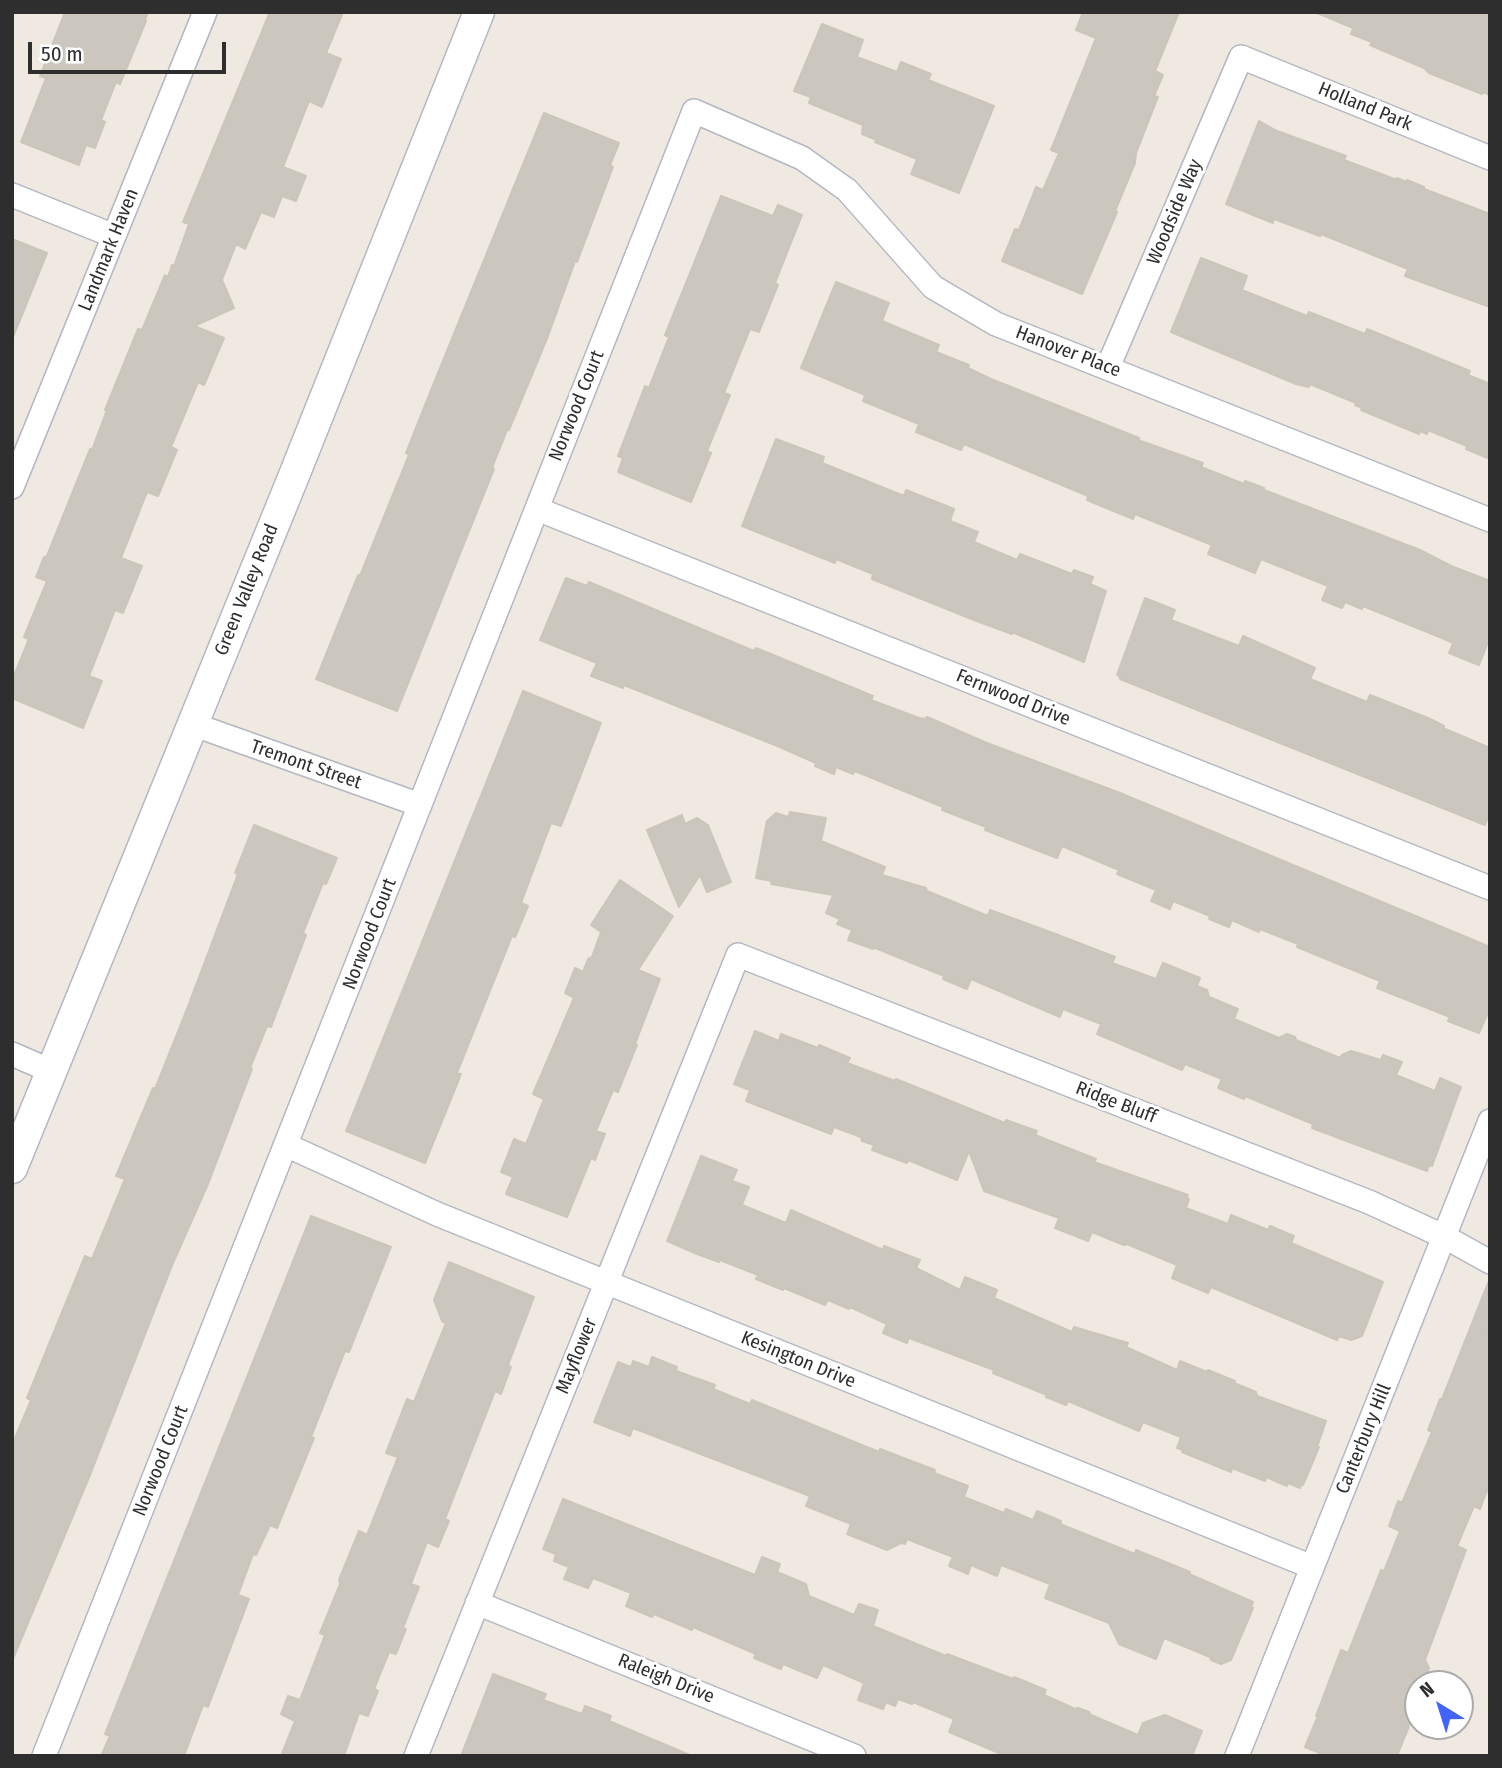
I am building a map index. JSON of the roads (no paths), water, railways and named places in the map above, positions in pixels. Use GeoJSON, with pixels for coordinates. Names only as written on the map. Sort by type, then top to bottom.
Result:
{"type":"FeatureCollection","features":[{"type":"Feature","properties":{"kind":"street","name":"Landmark Haven"},"geometry":{"type":"LineString","coordinates":[[12,487],[205,12]]}},
{"type":"Feature","properties":{"kind":"street","name":"Green Valley Road"},"geometry":{"type":"LineString","coordinates":[[12,1168],[21,1120],[51,1071],[479,12]]}},
{"type":"Feature","properties":{"kind":"street","name":"Holland Park"},"geometry":{"type":"LineString","coordinates":[[1241,57],[1490,158]]}},
{"type":"Feature","properties":{"kind":"street","name":"Woodside Way"},"geometry":{"type":"LineString","coordinates":[[1108,367],[1241,57]]}},
{"type":"Feature","properties":{"kind":"street","name":"Hanover Place"},"geometry":{"type":"LineString","coordinates":[[694,111],[802,158],[847,190],[933,287],[996,324],[1490,520]]}},
{"type":"Feature","properties":{"kind":"street","name":"Norwood Court"},"geometry":{"type":"LineString","coordinates":[[44,1756],[694,111]]}},
{"type":"Feature","properties":{"kind":"street"},"geometry":{"type":"LineString","coordinates":[[12,195],[114,236]]}},
{"type":"Feature","properties":{"kind":"street","name":"Fernwood Drive"},"geometry":{"type":"LineString","coordinates":[[537,509],[1490,888]]}},
{"type":"Feature","properties":{"kind":"street","name":"Tremont Street"},"geometry":{"type":"LineString","coordinates":[[192,724],[420,805]]}},
{"type":"Feature","properties":{"kind":"street","name":"Ridge Bluff"},"geometry":{"type":"LineString","coordinates":[[738,955],[1369,1202],[1445,1237],[1490,1262]]}},
{"type":"Feature","properties":{"kind":"street","name":"Mayflower"},"geometry":{"type":"LineString","coordinates":[[416,1756],[738,955]]}},
{"type":"Feature","properties":{"kind":"street"},"geometry":{"type":"LineString","coordinates":[[12,1054],[51,1071]]}},
{"type":"Feature","properties":{"kind":"street","name":"Canterbury Hill"},"geometry":{"type":"LineString","coordinates":[[1237,1756],[1490,1121]]}},
{"type":"Feature","properties":{"kind":"street","name":"Kesington Drive"},"geometry":{"type":"LineString","coordinates":[[286,1145],[437,1214],[1312,1567]]}},
{"type":"Feature","properties":{"kind":"street","name":"Raleigh Drive"},"geometry":{"type":"LineString","coordinates":[[477,1603],[854,1756]]}}]}
